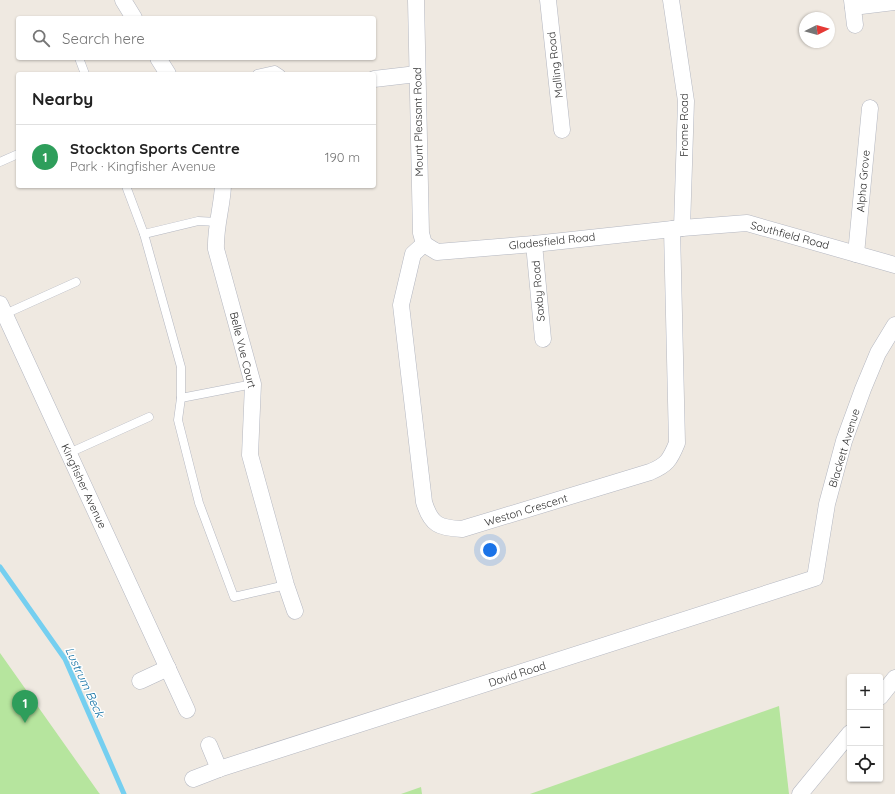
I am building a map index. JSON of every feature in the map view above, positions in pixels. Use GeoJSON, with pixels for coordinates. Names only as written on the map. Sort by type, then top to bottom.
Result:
{"type":"FeatureCollection","features":[{"type":"Feature","properties":{"kind":"street"},"geometry":{"type":"LineString","coordinates":[[123,0],[133,16]]}},
{"type":"Feature","properties":{"kind":"street","name":"Mount Pleasant Road"},"geometry":{"type":"LineString","coordinates":[[416,0],[421,233],[424,244]]}},
{"type":"Feature","properties":{"kind":"street","name":"Malling Road"},"geometry":{"type":"LineString","coordinates":[[548,0],[562,130]]}},
{"type":"Feature","properties":{"kind":"street","name":"Frome Road"},"geometry":{"type":"LineString","coordinates":[[671,0],[686,101],[677,228]]}},
{"type":"Feature","properties":{"kind":"street"},"geometry":{"type":"LineString","coordinates":[[855,25],[852,4],[895,2]]}},
{"type":"Feature","properties":{"kind":"street"},"geometry":{"type":"LineString","coordinates":[[159,60],[167,72]]}},
{"type":"Feature","properties":{"kind":"street"},"geometry":{"type":"LineString","coordinates":[[376,79],[417,74]]}},
{"type":"Feature","properties":{"kind":"street","name":"Alpha Grove"},"geometry":{"type":"LineString","coordinates":[[856,254],[870,108]]}},
{"type":"Feature","properties":{"kind":"street","name":"Belle Vue Court"},"geometry":{"type":"LineString","coordinates":[[223,188],[223,198],[216,236],[216,249],[253,384],[250,455],[286,585],[295,611]]}},
{"type":"Feature","properties":{"kind":"street","name":"Southfield Road"},"geometry":{"type":"LineString","coordinates":[[677,228],[747,223],[895,265]]}},
{"type":"Feature","properties":{"kind":"street","name":"Gladesfield Road"},"geometry":{"type":"LineString","coordinates":[[424,244],[437,252],[534,244],[677,228]]}},
{"type":"Feature","properties":{"kind":"street","name":"Weston Crescent"},"geometry":{"type":"LineString","coordinates":[[424,244],[413,254],[401,304],[424,502],[428,515],[437,524],[449,529],[462,530],[650,472],[663,466],[672,455],[676,443],[677,228]]}},
{"type":"Feature","properties":{"kind":"street","name":"Saxby Road"},"geometry":{"type":"LineString","coordinates":[[534,244],[543,339]]}},
{"type":"Feature","properties":{"kind":"street","name":"Kingfisher Avenue"},"geometry":{"type":"LineString","coordinates":[[2,311],[187,710]]}},
{"type":"Feature","properties":{"kind":"street","name":"Blackett Avenue"},"geometry":{"type":"LineString","coordinates":[[815,578],[827,504],[844,441],[878,353],[895,325]]}},
{"type":"Feature","properties":{"kind":"street","name":"David Road"},"geometry":{"type":"LineString","coordinates":[[193,779],[219,769],[815,578]]}},
{"type":"Feature","properties":{"kind":"street"},"geometry":{"type":"LineString","coordinates":[[140,681],[168,668]]}},
{"type":"Feature","properties":{"kind":"street"},"geometry":{"type":"LineString","coordinates":[[883,693],[895,678]]}},
{"type":"Feature","properties":{"kind":"street"},"geometry":{"type":"LineString","coordinates":[[800,794],[847,737]]}},
{"type":"Feature","properties":{"kind":"street"},"geometry":{"type":"LineString","coordinates":[[209,745],[219,769]]}},
{"type":"Feature","properties":{"kind":"lane"},"geometry":{"type":"LineString","coordinates":[[80,60],[84,72]]}},
{"type":"Feature","properties":{"kind":"lane"},"geometry":{"type":"LineString","coordinates":[[266,72],[275,70],[278,72]]}},
{"type":"Feature","properties":{"kind":"lane"},"geometry":{"type":"LineString","coordinates":[[0,162],[16,155]]}},
{"type":"Feature","properties":{"kind":"lane"},"geometry":{"type":"LineString","coordinates":[[127,188],[144,234],[181,367],[181,398],[178,420],[199,503],[234,597],[286,585]]}},
{"type":"Feature","properties":{"kind":"lane"},"geometry":{"type":"LineString","coordinates":[[144,234],[198,222],[218,222]]}},
{"type":"Feature","properties":{"kind":"lane"},"geometry":{"type":"LineString","coordinates":[[2,311],[76,282]]}},
{"type":"Feature","properties":{"kind":"lane"},"geometry":{"type":"LineString","coordinates":[[181,398],[253,384]]}},
{"type":"Feature","properties":{"kind":"lane"},"geometry":{"type":"LineString","coordinates":[[69,453],[149,417]]}},
{"type":"Feature","properties":{"kind":"green space"},"geometry":{"type":"Polygon","coordinates":[[[0,653],[99,793],[100,794],[0,794],[0,653]]]}},
{"type":"Feature","properties":{"kind":"green space"},"geometry":{"type":"Polygon","coordinates":[[[779,706],[789,794],[530,794],[779,706]]]}},
{"type":"Feature","properties":{"kind":"green space"},"geometry":{"type":"Polygon","coordinates":[[[421,787],[422,794],[401,794],[421,787]]]}},
{"type":"Feature","properties":{"kind":"waterway","name":"Lustrum Beck"},"geometry":{"type":"LineString","coordinates":[[0,567],[65,659],[124,794]]}},
{"type":"Feature","properties":{"kind":"place","name":"Stockton Sports Centre"},"geometry":{"type":"Point","coordinates":[25,723]}}]}
